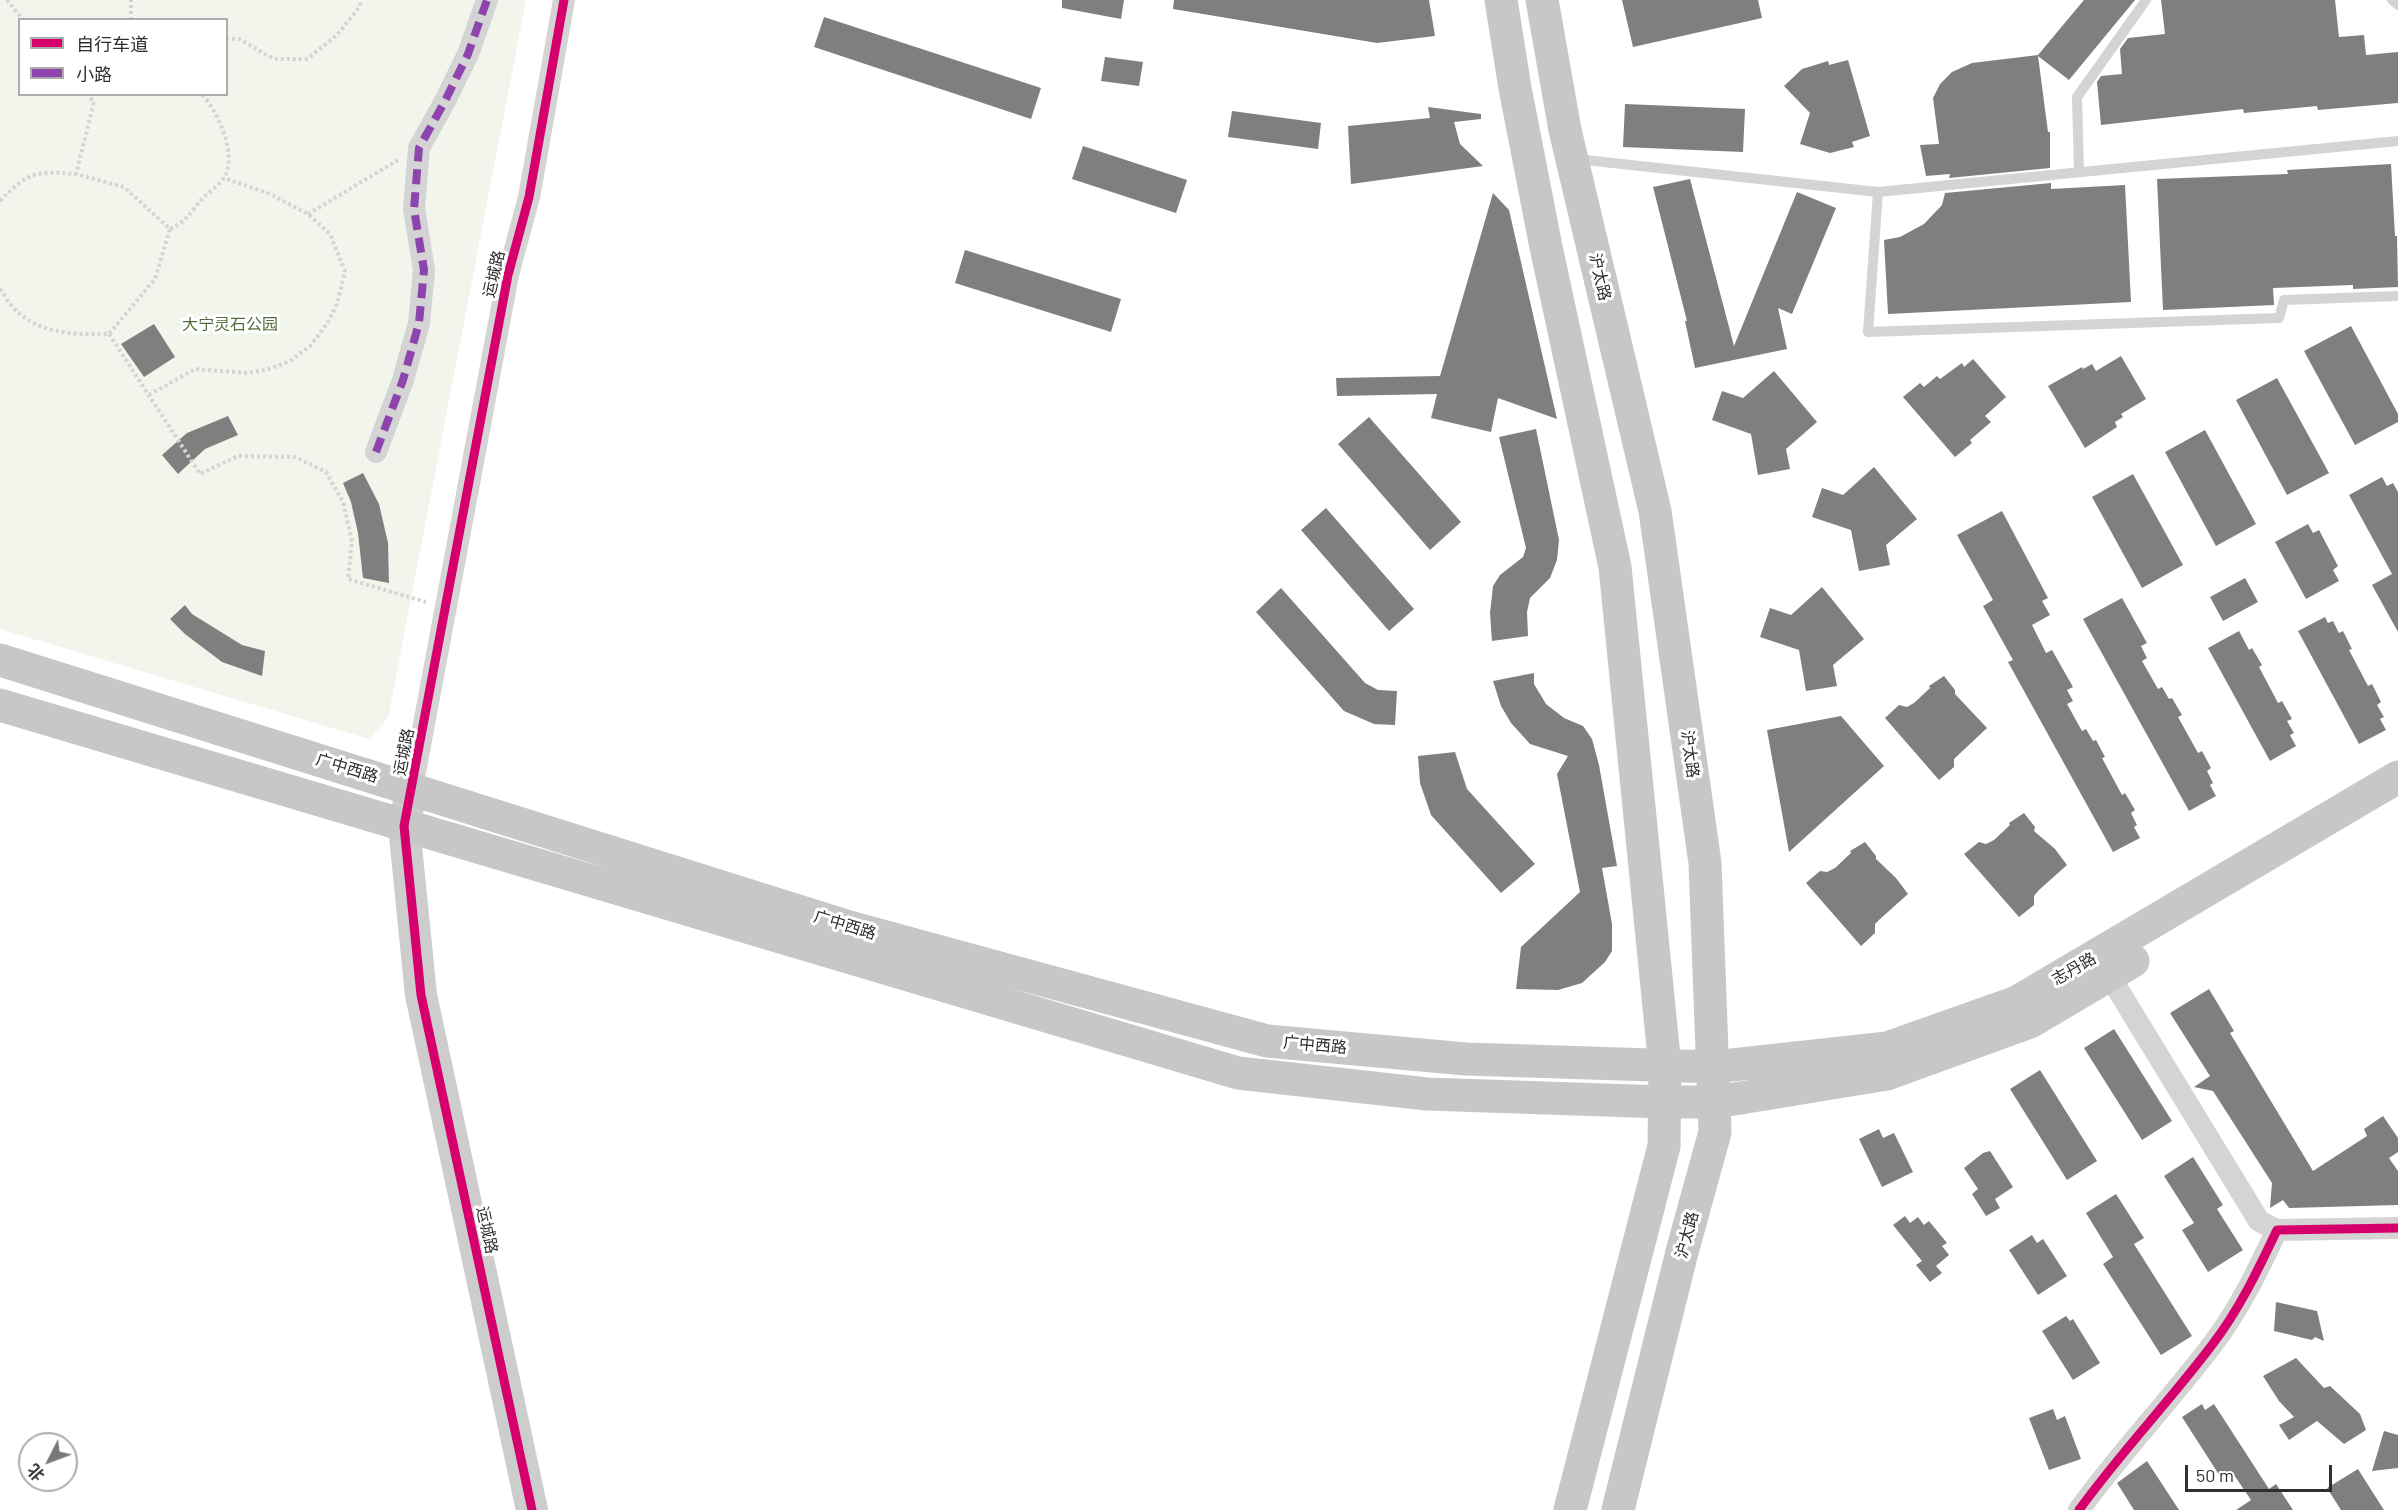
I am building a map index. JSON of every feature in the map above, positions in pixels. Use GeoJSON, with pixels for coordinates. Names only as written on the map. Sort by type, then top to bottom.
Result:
{"type":"FeatureCollection","features":[{"type":"Feature","properties":{"kind":"main road"},"geometry":{"type":"LineString","coordinates":[[1501,0],[1515,88],[1546,247],[1615,567],[1665,1067],[1664,1146],[1570,1510]]}},
{"type":"Feature","properties":{"kind":"main road","name":"沪太路"},"geometry":{"type":"LineString","coordinates":[[1542,0],[1572,158],[1655,511],[1705,863],[1716,1102],[1715,1132],[1682,1252],[1618,1510]]}},
{"type":"Feature","properties":{"kind":"main road","name":"广中西路"},"geometry":{"type":"LineString","coordinates":[[0,660],[849,927],[1267,1041],[1466,1059],[1665,1067],[1714,1066]]}},
{"type":"Feature","properties":{"kind":"main road","name":"广中西路"},"geometry":{"type":"LineString","coordinates":[[0,705],[1238,1073],[1427,1094],[1716,1102]]}},
{"type":"Feature","properties":{"kind":"main road","name":"志丹路"},"geometry":{"type":"LineString","coordinates":[[1714,1066],[1887,1048],[2017,1002],[2398,777]]}},
{"type":"Feature","properties":{"kind":"main road","name":"志丹路"},"geometry":{"type":"LineString","coordinates":[[1716,1102],[1887,1074],[2030,1022],[2398,803]]}},
{"type":"Feature","properties":{"kind":"street"},"geometry":{"type":"LineString","coordinates":[[376,452],[403,380],[419,323],[424,270],[414,208],[419,148],[468,54],[487,0]]}},
{"type":"Feature","properties":{"kind":"street","name":"运城路"},"geometry":{"type":"LineString","coordinates":[[532,1510],[421,995],[404,826],[508,275],[530,197],[564,0]]}},
{"type":"Feature","properties":{"kind":"street"},"geometry":{"type":"LineString","coordinates":[[2109,975],[2259,1221],[2277,1230],[2398,1228]]}},
{"type":"Feature","properties":{"kind":"street"},"geometry":{"type":"LineString","coordinates":[[2079,1510],[2106,1473],[2212,1345],[2250,1289],[2277,1230]]}},
{"type":"Feature","properties":{"kind":"lane"},"geometry":{"type":"LineString","coordinates":[[2079,172],[2077,97],[2146,0]]}},
{"type":"Feature","properties":{"kind":"lane"},"geometry":{"type":"LineString","coordinates":[[2392,0],[2398,5]]}},
{"type":"Feature","properties":{"kind":"lane"},"geometry":{"type":"LineString","coordinates":[[1572,158],[1878,192],[2398,141]]}},
{"type":"Feature","properties":{"kind":"lane"},"geometry":{"type":"LineString","coordinates":[[1878,192],[1868,332],[2279,318],[2284,300],[2398,296]]}},
{"type":"Feature","properties":{"kind":"path"},"geometry":{"type":"LineString","coordinates":[[7,0],[21,18]]}},
{"type":"Feature","properties":{"kind":"path"},"geometry":{"type":"LineString","coordinates":[[131,0],[131,18]]}},
{"type":"Feature","properties":{"kind":"path"},"geometry":{"type":"LineString","coordinates":[[228,39],[239,39],[274,59],[307,59],[337,35],[360,6],[361,0]]}},
{"type":"Feature","properties":{"kind":"path"},"geometry":{"type":"LineString","coordinates":[[76,174],[94,102],[89,96]]}},
{"type":"Feature","properties":{"kind":"path"},"geometry":{"type":"LineString","coordinates":[[0,290],[11,306],[33,324],[60,333],[109,334],[155,279],[170,229],[187,220],[202,200],[224,178],[229,160],[225,136],[212,105],[204,96]]}},
{"type":"Feature","properties":{"kind":"path"},"geometry":{"type":"LineString","coordinates":[[308,214],[419,148]]}},
{"type":"Feature","properties":{"kind":"path"},"geometry":{"type":"LineString","coordinates":[[0,201],[15,185],[39,172],[76,174],[124,187],[170,229]]}},
{"type":"Feature","properties":{"kind":"path"},"geometry":{"type":"LineString","coordinates":[[149,395],[195,369],[248,373],[290,362],[310,346],[327,324],[337,304],[345,271],[330,234],[308,214],[270,194],[224,178]]}},
{"type":"Feature","properties":{"kind":"path"},"geometry":{"type":"LineString","coordinates":[[109,334],[200,474],[238,456],[295,457],[326,472],[343,502],[352,541],[348,579],[446,608]]}},
{"type":"Feature","properties":{"kind":"green space","name":"大宁灵石公园"},"geometry":{"type":"Polygon","coordinates":[[[0,0],[526,0],[388,718],[369,739],[0,629],[0,0]]]}},
{"type":"Feature","properties":{"kind":"building"},"geometry":{"type":"Polygon","coordinates":[[[1062,0],[1124,0],[1121,19],[1062,8],[1062,0]]]}},
{"type":"Feature","properties":{"kind":"building"},"geometry":{"type":"Polygon","coordinates":[[[1174,0],[1429,0],[1435,36],[1377,43],[1173,9],[1174,0]]]}},
{"type":"Feature","properties":{"kind":"building"},"geometry":{"type":"Polygon","coordinates":[[[1622,0],[1758,0],[1762,18],[1633,47],[1622,0]]]}},
{"type":"Feature","properties":{"kind":"building"},"geometry":{"type":"Polygon","coordinates":[[[2084,0],[2135,0],[2069,80],[2038,56],[2048,132],[2050,132],[2050,168],[1949,178],[1950,174],[1926,176],[1920,145],[1939,144],[1933,98],[1940,84],[1952,72],[1972,63],[2038,55],[2084,0]]]}},
{"type":"Feature","properties":{"kind":"building"},"geometry":{"type":"Polygon","coordinates":[[[2161,0],[2335,0],[2339,37],[2364,35],[2366,55],[2398,52],[2398,103],[2318,110],[2317,106],[2244,113],[2243,109],[2101,125],[2097,82],[2101,76],[2122,74],[2120,49],[2128,38],[2165,34],[2161,0]]]}},
{"type":"Feature","properties":{"kind":"building"},"geometry":{"type":"Polygon","coordinates":[[[824,17],[1041,88],[1031,119],[814,47],[824,17]]]}},
{"type":"Feature","properties":{"kind":"building"},"geometry":{"type":"Polygon","coordinates":[[[1105,57],[1143,62],[1139,86],[1101,81],[1105,57]]]}},
{"type":"Feature","properties":{"kind":"building"},"geometry":{"type":"Polygon","coordinates":[[[1848,60],[1870,136],[1852,142],[1854,147],[1830,153],[1800,144],[1810,113],[1784,86],[1802,69],[1828,61],[1829,65],[1848,60]]]}},
{"type":"Feature","properties":{"kind":"building"},"geometry":{"type":"Polygon","coordinates":[[[1625,104],[1745,109],[1743,152],[1623,147],[1625,104]]]}},
{"type":"Feature","properties":{"kind":"building"},"geometry":{"type":"Polygon","coordinates":[[[1428,107],[1481,114],[1481,119],[1454,122],[1460,144],[1483,166],[1351,184],[1348,126],[1430,118],[1428,107]]]}},
{"type":"Feature","properties":{"kind":"building"},"geometry":{"type":"Polygon","coordinates":[[[1232,111],[1321,123],[1318,149],[1228,137],[1232,111]]]}},
{"type":"Feature","properties":{"kind":"building"},"geometry":{"type":"Polygon","coordinates":[[[1083,146],[1187,180],[1176,213],[1072,179],[1083,146]]]}},
{"type":"Feature","properties":{"kind":"building"},"geometry":{"type":"Polygon","coordinates":[[[2391,164],[2395,236],[2397,236],[2398,287],[2353,289],[2353,285],[2273,288],[2274,305],[2163,310],[2157,179],[2288,174],[2287,170],[2391,164]]]}},
{"type":"Feature","properties":{"kind":"building"},"geometry":{"type":"Polygon","coordinates":[[[1690,179],[1734,346],[1797,192],[1836,208],[1792,314],[1778,308],[1787,349],[1695,368],[1685,321],[1687,321],[1653,187],[1690,179]]]}},
{"type":"Feature","properties":{"kind":"building"},"geometry":{"type":"Polygon","coordinates":[[[2051,183],[2051,189],[2125,185],[2131,302],[1888,314],[1884,240],[1900,237],[1924,224],[1942,205],[1945,193],[2051,183]]]}},
{"type":"Feature","properties":{"kind":"building"},"geometry":{"type":"Polygon","coordinates":[[[1493,193],[1509,210],[1557,419],[1498,398],[1491,432],[1431,418],[1437,394],[1337,396],[1336,378],[1440,376],[1493,193]]]}},
{"type":"Feature","properties":{"kind":"building"},"geometry":{"type":"Polygon","coordinates":[[[965,250],[1121,299],[1111,332],[955,283],[965,250]]]}},
{"type":"Feature","properties":{"kind":"building"},"geometry":{"type":"Polygon","coordinates":[[[154,324],[175,357],[144,377],[121,344],[154,324]]]}},
{"type":"Feature","properties":{"kind":"building"},"geometry":{"type":"Polygon","coordinates":[[[2351,326],[2398,414],[2398,422],[2355,445],[2304,351],[2351,326]]]}},
{"type":"Feature","properties":{"kind":"building"},"geometry":{"type":"Polygon","coordinates":[[[2121,356],[2146,399],[2121,414],[2123,417],[2115,422],[2117,427],[2085,448],[2048,386],[2082,367],[2083,369],[2092,364],[2096,371],[2121,356]]]}},
{"type":"Feature","properties":{"kind":"building"},"geometry":{"type":"Polygon","coordinates":[[[1973,359],[2006,397],[1985,416],[1991,422],[1970,440],[1972,443],[1955,457],[1903,397],[1920,383],[1924,387],[1937,376],[1940,379],[1962,363],[1964,367],[1973,359]]]}},
{"type":"Feature","properties":{"kind":"building"},"geometry":{"type":"Polygon","coordinates":[[[1774,371],[1817,422],[1786,449],[1790,469],[1758,475],[1751,434],[1712,420],[1722,391],[1743,398],[1774,371]]]}},
{"type":"Feature","properties":{"kind":"building"},"geometry":{"type":"Polygon","coordinates":[[[2277,378],[2329,473],[2287,495],[2236,400],[2277,378]]]}},
{"type":"Feature","properties":{"kind":"building"},"geometry":{"type":"Polygon","coordinates":[[[228,416],[238,435],[205,449],[178,474],[162,455],[187,433],[228,416]]]}},
{"type":"Feature","properties":{"kind":"building"},"geometry":{"type":"Polygon","coordinates":[[[1369,417],[1461,522],[1430,550],[1338,444],[1369,417]]]}},
{"type":"Feature","properties":{"kind":"building"},"geometry":{"type":"Polygon","coordinates":[[[1536,429],[1559,540],[1557,560],[1550,578],[1530,598],[1527,612],[1528,636],[1492,641],[1490,613],[1493,586],[1500,575],[1523,557],[1526,548],[1499,437],[1536,429]]]}},
{"type":"Feature","properties":{"kind":"building"},"geometry":{"type":"Polygon","coordinates":[[[2205,430],[2256,524],[2216,546],[2165,452],[2205,430]]]}},
{"type":"Feature","properties":{"kind":"building"},"geometry":{"type":"Polygon","coordinates":[[[1874,467],[1917,519],[1886,545],[1890,565],[1859,571],[1851,530],[1812,517],[1822,488],[1843,495],[1874,467]]]}},
{"type":"Feature","properties":{"kind":"building"},"geometry":{"type":"Polygon","coordinates":[[[363,473],[379,504],[388,543],[389,583],[363,578],[358,533],[351,502],[343,483],[363,473]]]}},
{"type":"Feature","properties":{"kind":"building"},"geometry":{"type":"Polygon","coordinates":[[[2133,474],[2183,565],[2142,588],[2092,497],[2133,474]]]}},
{"type":"Feature","properties":{"kind":"building"},"geometry":{"type":"Polygon","coordinates":[[[2382,477],[2387,486],[2393,483],[2398,492],[2398,632],[2372,585],[2392,574],[2349,495],[2382,477]]]}},
{"type":"Feature","properties":{"kind":"building"},"geometry":{"type":"Polygon","coordinates":[[[1326,508],[1414,609],[1389,631],[1301,530],[1326,508]]]}},
{"type":"Feature","properties":{"kind":"building"},"geometry":{"type":"Polygon","coordinates":[[[2002,511],[2048,598],[2042,601],[2050,615],[2032,625],[2046,653],[2052,650],[2073,687],[2067,690],[2073,701],[2067,704],[2082,731],[2086,729],[2093,741],[2096,740],[2105,757],[2102,758],[2122,795],[2125,793],[2135,810],[2131,813],[2137,825],[2134,827],[2140,838],[2113,852],[2008,662],[2013,660],[1983,606],[1993,600],[1957,535],[2002,511]]]}},
{"type":"Feature","properties":{"kind":"building"},"geometry":{"type":"Polygon","coordinates":[[[2308,524],[2313,533],[2319,530],[2338,566],[2333,570],[2339,581],[2306,599],[2275,542],[2308,524]]]}},
{"type":"Feature","properties":{"kind":"building"},"geometry":{"type":"Polygon","coordinates":[[[2245,578],[2258,602],[2223,621],[2210,597],[2245,578]]]}},
{"type":"Feature","properties":{"kind":"building"},"geometry":{"type":"Polygon","coordinates":[[[1822,587],[1864,639],[1833,665],[1837,686],[1806,691],[1799,650],[1760,637],[1770,608],[1791,615],[1822,587]]]}},
{"type":"Feature","properties":{"kind":"building"},"geometry":{"type":"Polygon","coordinates":[[[1281,588],[1365,683],[1378,690],[1397,691],[1395,725],[1374,724],[1344,711],[1256,612],[1281,588]]]}},
{"type":"Feature","properties":{"kind":"building"},"geometry":{"type":"Polygon","coordinates":[[[2122,598],[2147,643],[2141,646],[2147,658],[2142,661],[2158,689],[2162,687],[2169,699],[2172,698],[2182,715],[2178,717],[2198,753],[2202,751],[2211,768],[2207,771],[2213,783],[2210,785],[2216,796],[2189,811],[2083,619],[2122,598]]]}},
{"type":"Feature","properties":{"kind":"building"},"geometry":{"type":"Polygon","coordinates":[[[185,605],[192,614],[242,645],[265,651],[262,676],[222,662],[185,634],[170,619],[185,605]]]}},
{"type":"Feature","properties":{"kind":"building"},"geometry":{"type":"Polygon","coordinates":[[[2325,617],[2328,623],[2333,621],[2339,633],[2343,631],[2352,649],[2349,650],[2368,686],[2372,684],[2381,702],[2377,705],[2384,717],[2380,719],[2386,730],[2359,744],[2298,631],[2325,617]]]}},
{"type":"Feature","properties":{"kind":"building"},"geometry":{"type":"Polygon","coordinates":[[[2239,631],[2249,650],[2252,648],[2262,665],[2259,667],[2278,703],[2282,701],[2292,719],[2287,721],[2294,733],[2290,735],[2296,746],[2270,761],[2208,648],[2239,631]]]}},
{"type":"Feature","properties":{"kind":"building"},"geometry":{"type":"Polygon","coordinates":[[[1534,673],[1534,684],[1546,704],[1564,718],[1583,726],[1592,739],[1599,765],[1617,866],[1602,868],[1612,924],[1612,951],[1605,962],[1582,983],[1558,990],[1516,989],[1521,947],[1580,892],[1557,774],[1568,756],[1530,744],[1511,723],[1501,706],[1493,681],[1534,673]]]}},
{"type":"Feature","properties":{"kind":"building"},"geometry":{"type":"Polygon","coordinates":[[[1944,676],[1955,690],[1955,694],[1987,728],[1954,759],[1954,767],[1939,780],[1885,718],[1899,705],[1907,707],[1914,703],[1930,688],[1929,686],[1944,676]]]}},
{"type":"Feature","properties":{"kind":"building"},"geometry":{"type":"Polygon","coordinates":[[[1841,716],[1884,766],[1789,852],[1767,730],[1841,716]]]}},
{"type":"Feature","properties":{"kind":"building"},"geometry":{"type":"Polygon","coordinates":[[[1455,752],[1467,789],[1535,864],[1501,893],[1431,815],[1420,783],[1418,756],[1455,752]]]}},
{"type":"Feature","properties":{"kind":"building"},"geometry":{"type":"Polygon","coordinates":[[[2024,813],[2035,827],[2034,831],[2055,849],[2067,865],[2039,890],[2034,896],[2034,905],[2019,917],[1964,854],[1979,842],[1986,844],[1994,840],[2010,825],[2009,823],[2024,813]]]}},
{"type":"Feature","properties":{"kind":"building"},"geometry":{"type":"Polygon","coordinates":[[[1865,842],[1876,859],[1896,878],[1908,894],[1875,924],[1875,933],[1861,946],[1806,883],[1820,871],[1827,872],[1835,868],[1851,853],[1850,851],[1865,842]]]}},
{"type":"Feature","properties":{"kind":"building"},"geometry":{"type":"Polygon","coordinates":[[[2209,989],[2234,1031],[2230,1033],[2313,1171],[2367,1136],[2364,1129],[2383,1116],[2398,1138],[2398,1152],[2389,1158],[2398,1171],[2398,1205],[2289,1208],[2283,1200],[2270,1208],[2272,1183],[2213,1091],[2194,1087],[2210,1076],[2170,1013],[2209,989]]]}},
{"type":"Feature","properties":{"kind":"building"},"geometry":{"type":"Polygon","coordinates":[[[2114,1029],[2172,1121],[2142,1140],[2084,1048],[2114,1029]]]}},
{"type":"Feature","properties":{"kind":"building"},"geometry":{"type":"Polygon","coordinates":[[[2040,1070],[2097,1161],[2067,1180],[2010,1089],[2040,1070]]]}},
{"type":"Feature","properties":{"kind":"building"},"geometry":{"type":"Polygon","coordinates":[[[1879,1129],[1883,1138],[1894,1133],[1913,1172],[1882,1187],[1859,1139],[1879,1129]]]}},
{"type":"Feature","properties":{"kind":"building"},"geometry":{"type":"Polygon","coordinates":[[[1990,1151],[2013,1187],[1995,1199],[2000,1208],[1986,1216],[1972,1194],[1978,1189],[1964,1168],[1983,1153],[1990,1151]]]}},
{"type":"Feature","properties":{"kind":"building"},"geometry":{"type":"Polygon","coordinates":[[[2193,1157],[2223,1205],[2217,1209],[2243,1250],[2208,1272],[2182,1230],[2194,1223],[2164,1176],[2193,1157]]]}},
{"type":"Feature","properties":{"kind":"building"},"geometry":{"type":"Polygon","coordinates":[[[2116,1194],[2144,1238],[2134,1244],[2192,1336],[2161,1355],[2103,1264],[2113,1257],[2086,1213],[2116,1194]]]}},
{"type":"Feature","properties":{"kind":"building"},"geometry":{"type":"Polygon","coordinates":[[[1905,1216],[1910,1223],[1918,1217],[1924,1225],[1929,1221],[1947,1243],[1942,1246],[1949,1255],[1936,1266],[1942,1273],[1930,1282],[1916,1265],[1922,1261],[1893,1225],[1905,1216]]]}},
{"type":"Feature","properties":{"kind":"building"},"geometry":{"type":"Polygon","coordinates":[[[2032,1235],[2037,1243],[2043,1239],[2067,1276],[2038,1295],[2009,1250],[2032,1235]]]}},
{"type":"Feature","properties":{"kind":"building"},"geometry":{"type":"Polygon","coordinates":[[[2276,1302],[2317,1311],[2324,1341],[2315,1337],[2312,1340],[2274,1331],[2276,1302]]]}},
{"type":"Feature","properties":{"kind":"building"},"geometry":{"type":"Polygon","coordinates":[[[2066,1316],[2070,1321],[2073,1319],[2100,1363],[2073,1380],[2042,1331],[2066,1316]]]}},
{"type":"Feature","properties":{"kind":"building"},"geometry":{"type":"Polygon","coordinates":[[[2296,1358],[2324,1388],[2330,1386],[2360,1414],[2366,1430],[2344,1444],[2317,1421],[2289,1440],[2279,1425],[2294,1417],[2279,1401],[2263,1376],[2296,1358]]]}},
{"type":"Feature","properties":{"kind":"building"},"geometry":{"type":"Polygon","coordinates":[[[2202,1404],[2205,1410],[2214,1404],[2269,1489],[2276,1484],[2293,1510],[2236,1510],[2251,1500],[2234,1475],[2223,1481],[2182,1417],[2202,1404]]]}},
{"type":"Feature","properties":{"kind":"building"},"geometry":{"type":"Polygon","coordinates":[[[2053,1409],[2057,1420],[2065,1416],[2081,1459],[2049,1470],[2029,1418],[2053,1409]]]}},
{"type":"Feature","properties":{"kind":"building"},"geometry":{"type":"Polygon","coordinates":[[[2384,1431],[2398,1435],[2398,1468],[2372,1471],[2384,1431]]]}},
{"type":"Feature","properties":{"kind":"building"},"geometry":{"type":"Polygon","coordinates":[[[2147,1461],[2179,1510],[2134,1510],[2117,1483],[2147,1461]]]}},
{"type":"Feature","properties":{"kind":"building"},"geometry":{"type":"Polygon","coordinates":[[[2358,1469],[2384,1510],[2341,1510],[2327,1488],[2358,1469]]]}},
{"type":"Feature","properties":{"kind":"marked path"},"geometry":{"type":"LineString","coordinates":[[376,452],[403,380],[419,323],[424,270],[414,209],[419,148],[468,54],[487,0]]}},
{"type":"Feature","properties":{"kind":"cycle path"},"geometry":{"type":"LineString","coordinates":[[532,1510],[421,995],[404,826],[508,275],[529,197],[564,0]]}},
{"type":"Feature","properties":{"kind":"cycle path"},"geometry":{"type":"LineString","coordinates":[[2079,1510],[2222,1332],[2248,1289],[2277,1230],[2398,1228]]}}]}
